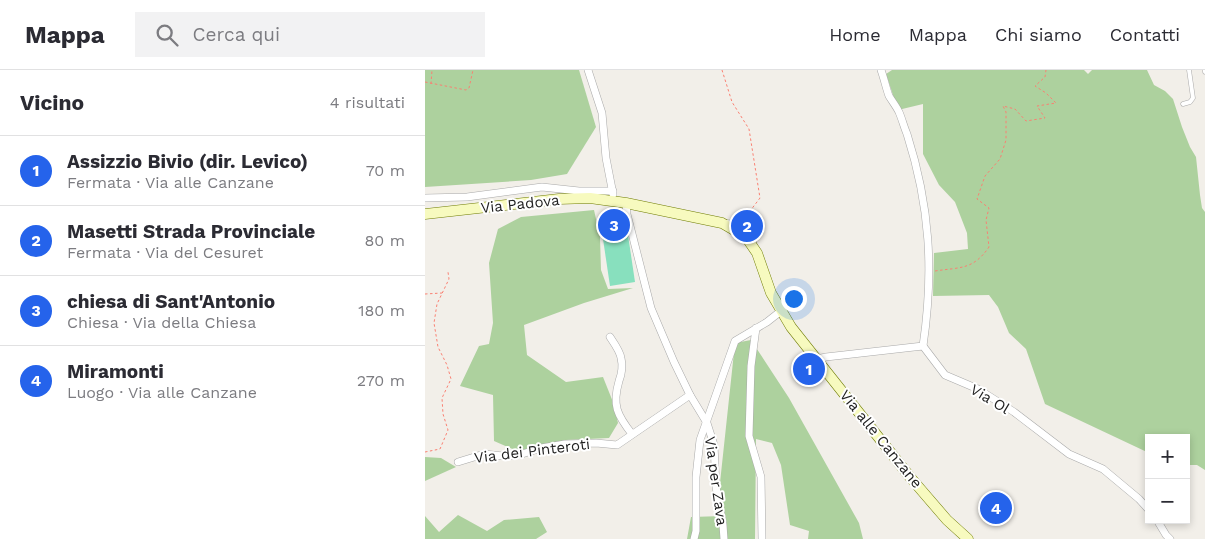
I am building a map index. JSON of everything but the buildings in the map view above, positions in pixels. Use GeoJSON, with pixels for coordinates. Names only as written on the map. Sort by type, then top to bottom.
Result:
{"type":"FeatureCollection","features":[{"type":"Feature","properties":{"kind":"main road","name":"Via Padova"},"geometry":{"type":"LineString","coordinates":[[425,214],[559,199],[614,196],[626,203],[722,223],[746,237],[757,253]]}},
{"type":"Feature","properties":{"kind":"main road","name":"Via alle Canzane"},"geometry":{"type":"LineString","coordinates":[[757,253],[771,293],[781,311],[910,477],[947,520],[968,539]]}},
{"type":"Feature","properties":{"kind":"street"},"geometry":{"type":"LineString","coordinates":[[425,198],[467,197],[542,187],[614,196],[606,158],[602,113],[588,70]]}},
{"type":"Feature","properties":{"kind":"street"},"geometry":{"type":"LineString","coordinates":[[817,359],[826,356],[923,346],[927,321],[929,231],[916,168],[899,112],[889,96],[881,70]]}},
{"type":"Feature","properties":{"kind":"street","name":"Via per Zava"},"geometry":{"type":"LineString","coordinates":[[626,203],[630,228],[651,308],[673,362],[707,423],[714,444],[716,487],[724,539]]}},
{"type":"Feature","properties":{"kind":"street"},"geometry":{"type":"LineString","coordinates":[[694,539],[700,440],[735,341],[781,311]]}},
{"type":"Feature","properties":{"kind":"street"},"geometry":{"type":"LineString","coordinates":[[757,328],[751,366],[749,436],[761,477],[762,539]]}},
{"type":"Feature","properties":{"kind":"street"},"geometry":{"type":"LineString","coordinates":[[610,337],[621,357],[623,370],[616,391],[616,406],[620,419],[633,434]]}},
{"type":"Feature","properties":{"kind":"street","name":"Via Ol"},"geometry":{"type":"LineString","coordinates":[[923,346],[945,375],[979,389],[1069,454],[1103,470],[1145,506]]}},
{"type":"Feature","properties":{"kind":"street","name":"Via dei Pinteroti"},"geometry":{"type":"LineString","coordinates":[[458,462],[484,454],[519,456],[541,448],[565,444],[596,443],[617,445],[690,395]]}},
{"type":"Feature","properties":{"kind":"street"},"geometry":{"type":"LineString","coordinates":[[1159,524],[1170,539]]}},
{"type":"Feature","properties":{"kind":"lane"},"geometry":{"type":"LineString","coordinates":[[1183,104],[1190,102],[1193,98],[1189,70]]}},
{"type":"Feature","properties":{"kind":"lane"},"geometry":{"type":"LineString","coordinates":[[722,223],[740,223],[753,238],[757,253]]}},
{"type":"Feature","properties":{"kind":"path"},"geometry":{"type":"LineString","coordinates":[[431,84],[432,70]]}},
{"type":"Feature","properties":{"kind":"path"},"geometry":{"type":"LineString","coordinates":[[425,82],[466,90],[469,88],[473,70]]}},
{"type":"Feature","properties":{"kind":"path"},"geometry":{"type":"LineString","coordinates":[[722,70],[732,102],[749,128],[760,198],[751,212],[740,223]]}},
{"type":"Feature","properties":{"kind":"path"},"geometry":{"type":"LineString","coordinates":[[929,272],[971,266],[982,258],[989,247],[986,220],[989,208],[977,199],[985,176],[1000,159],[1006,140],[1006,112],[1003,106],[1015,109],[1026,121],[1045,118],[1037,106],[1056,104],[1046,93],[1035,86],[1045,77],[1046,70]]}},
{"type":"Feature","properties":{"kind":"path"},"geometry":{"type":"LineString","coordinates":[[425,452],[440,449],[448,430],[443,414],[442,398],[451,379],[447,365],[438,347],[434,323],[437,304],[449,280],[447,272]]}},
{"type":"Feature","properties":{"kind":"path"},"geometry":{"type":"LineString","coordinates":[[425,294],[442,293]]}},
{"type":"Feature","properties":{"kind":"green space"},"geometry":{"type":"Polygon","coordinates":[[[425,70],[579,70],[596,127],[567,174],[531,180],[425,187],[425,70]]]}},
{"type":"Feature","properties":{"kind":"green space"},"geometry":{"type":"Polygon","coordinates":[[[892,70],[1084,70],[1088,74],[1092,70],[1147,70],[1154,85],[1165,91],[1173,99],[1182,127],[1196,157],[1202,208],[1205,212],[1205,470],[1197,465],[1190,465],[1190,434],[1145,434],[1145,451],[1045,404],[1026,349],[1009,333],[998,307],[989,295],[933,296],[934,253],[968,249],[967,233],[955,202],[939,185],[923,154],[923,104],[898,110],[886,74],[892,70]]]}},
{"type":"Feature","properties":{"kind":"green space"},"geometry":{"type":"Polygon","coordinates":[[[594,210],[600,237],[601,270],[608,289],[633,288],[584,303],[524,325],[527,355],[566,382],[603,377],[613,402],[618,423],[609,438],[566,440],[517,451],[494,441],[493,395],[460,386],[479,346],[489,344],[493,323],[489,263],[498,229],[521,217],[594,210]]]}},
{"type":"Feature","properties":{"kind":"green space"},"geometry":{"type":"Polygon","coordinates":[[[628,235],[635,282],[610,286],[603,239],[628,235]]]}},
{"type":"Feature","properties":{"kind":"green space"},"geometry":{"type":"Polygon","coordinates":[[[751,340],[789,398],[859,523],[863,539],[808,539],[809,531],[790,525],[781,465],[772,443],[756,439],[755,539],[687,539],[691,517],[723,516],[719,492],[735,343],[751,340]]]}},
{"type":"Feature","properties":{"kind":"green space"},"geometry":{"type":"Polygon","coordinates":[[[425,457],[441,458],[456,467],[425,481],[425,457]]]}},
{"type":"Feature","properties":{"kind":"green space"},"geometry":{"type":"Polygon","coordinates":[[[458,515],[487,531],[504,520],[539,517],[547,532],[536,539],[425,539],[425,516],[439,532],[458,515]]]}},
{"type":"Feature","properties":{"kind":"place","name":"chiesa di Sant'Antonio"},"geometry":{"type":"Point","coordinates":[614,225]}},
{"type":"Feature","properties":{"kind":"place","name":"Masetti Strada Provinciale"},"geometry":{"type":"Point","coordinates":[747,226]}},
{"type":"Feature","properties":{"kind":"place","name":"Assizzio Bivio (dir. Levico)"},"geometry":{"type":"Point","coordinates":[809,369]}},
{"type":"Feature","properties":{"kind":"place","name":"Miramonti"},"geometry":{"type":"Point","coordinates":[996,508]}}]}
